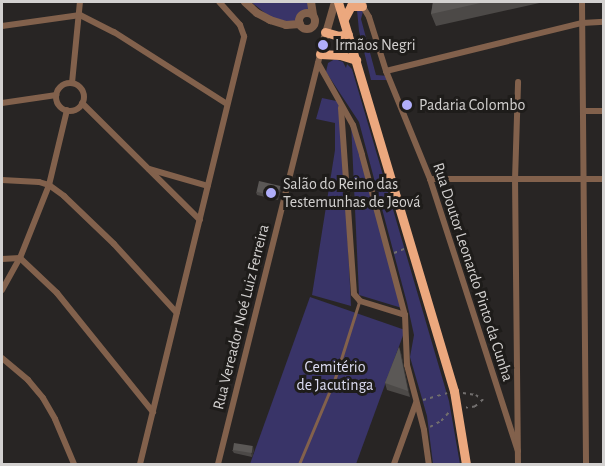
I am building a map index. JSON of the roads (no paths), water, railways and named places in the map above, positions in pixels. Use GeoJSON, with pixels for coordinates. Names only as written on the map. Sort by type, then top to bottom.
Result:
{"type":"FeatureCollection","features":[{"type":"Feature","properties":{"kind":"highway"},"geometry":{"type":"LineString","coordinates":[[336,2],[344,19],[454,391],[466,465]]}},
{"type":"Feature","properties":{"kind":"highway"},"geometry":{"type":"LineString","coordinates":[[344,19],[351,6],[361,4]]}},
{"type":"Feature","properties":{"kind":"highway"},"geometry":{"type":"LineString","coordinates":[[325,32],[339,36],[348,34]]}},
{"type":"Feature","properties":{"kind":"highway"},"geometry":{"type":"LineString","coordinates":[[319,59],[340,55],[356,60]]}},
{"type":"Feature","properties":{"kind":"street"},"geometry":{"type":"LineString","coordinates":[[72,83],[80,2]]}},
{"type":"Feature","properties":{"kind":"street"},"geometry":{"type":"LineString","coordinates":[[140,465],[244,36],[240,25],[219,2]]}},
{"type":"Feature","properties":{"kind":"street"},"geometry":{"type":"LineString","coordinates":[[245,2],[257,13],[270,20],[286,25],[300,24],[306,29],[314,20],[331,12]]}},
{"type":"Feature","properties":{"kind":"street"},"geometry":{"type":"LineString","coordinates":[[311,2],[314,20]]}},
{"type":"Feature","properties":{"kind":"street","name":"Rua Vereador Noé Luiz Ferreira"},"geometry":{"type":"LineString","coordinates":[[218,465],[325,32],[336,2]]}},
{"type":"Feature","properties":{"kind":"street"},"geometry":{"type":"LineString","coordinates":[[582,2],[585,111],[586,465]]}},
{"type":"Feature","properties":{"kind":"street","name":"Rua Doutor Leonardo Pinto da Cunha"},"geometry":{"type":"LineString","coordinates":[[361,4],[369,17],[386,71],[430,179],[518,451]]}},
{"type":"Feature","properties":{"kind":"street"},"geometry":{"type":"LineString","coordinates":[[300,24],[303,14],[314,20],[325,32]]}},
{"type":"Feature","properties":{"kind":"street"},"geometry":{"type":"LineString","coordinates":[[2,26],[80,15],[114,32],[227,104]]}},
{"type":"Feature","properties":{"kind":"street"},"geometry":{"type":"LineString","coordinates":[[386,71],[582,23],[603,22]]}},
{"type":"Feature","properties":{"kind":"street"},"geometry":{"type":"LineString","coordinates":[[319,59],[358,139],[390,255],[405,315],[407,365],[424,430],[429,465]]}},
{"type":"Feature","properties":{"kind":"street"},"geometry":{"type":"LineString","coordinates":[[518,82],[515,180],[518,465]]}},
{"type":"Feature","properties":{"kind":"street"},"geometry":{"type":"LineString","coordinates":[[2,103],[56,95],[63,85],[72,83],[82,90],[82,102],[76,109],[67,110],[60,106],[56,95]]}},
{"type":"Feature","properties":{"kind":"street"},"geometry":{"type":"LineString","coordinates":[[82,102],[200,220]]}},
{"type":"Feature","properties":{"kind":"street"},"geometry":{"type":"LineString","coordinates":[[341,107],[354,294],[360,300],[405,315]]}},
{"type":"Feature","properties":{"kind":"street"},"geometry":{"type":"LineString","coordinates":[[2,290],[20,258],[49,184],[67,110]]}},
{"type":"Feature","properties":{"kind":"street"},"geometry":{"type":"LineString","coordinates":[[585,111],[603,111]]}},
{"type":"Feature","properties":{"kind":"street"},"geometry":{"type":"LineString","coordinates":[[148,169],[208,186]]}},
{"type":"Feature","properties":{"kind":"street"},"geometry":{"type":"LineString","coordinates":[[430,179],[603,179]]}},
{"type":"Feature","properties":{"kind":"street"},"geometry":{"type":"LineString","coordinates":[[2,180],[49,184],[94,223],[177,313]]}},
{"type":"Feature","properties":{"kind":"street"},"geometry":{"type":"LineString","coordinates":[[2,259],[20,258],[57,293],[153,412]]}},
{"type":"Feature","properties":{"kind":"street"},"geometry":{"type":"LineString","coordinates":[[2,358],[28,380],[43,398],[55,419],[74,465]]}},
{"type":"Feature","properties":{"kind":"street"},"geometry":{"type":"LineString","coordinates":[[394,465],[416,402]]}},
{"type":"Feature","properties":{"kind":"lane"},"geometry":{"type":"LineString","coordinates":[[299,465],[320,408],[335,378],[360,300]]}},
{"type":"Feature","properties":{"kind":"place","name":"Irmãos Negri"},"geometry":{"type":"Point","coordinates":[323,45]}},
{"type":"Feature","properties":{"kind":"place","name":"Padaria Colombo"},"geometry":{"type":"Point","coordinates":[407,105]}},
{"type":"Feature","properties":{"kind":"place","name":"Salão do Reino das Testemunhas de Jeová"},"geometry":{"type":"Point","coordinates":[271,193]}},
{"type":"Feature","properties":{"kind":"park label","name":"Cemitério de Jacutinga"},"geometry":{"type":"Point","coordinates":[335,376]}}]}
